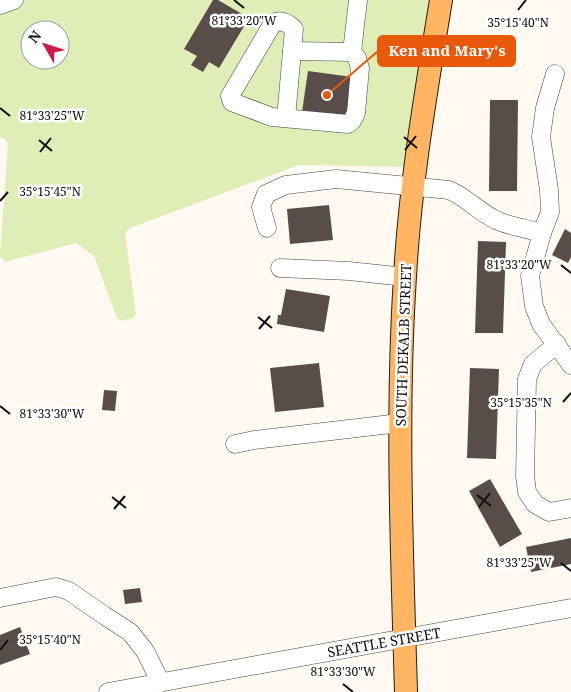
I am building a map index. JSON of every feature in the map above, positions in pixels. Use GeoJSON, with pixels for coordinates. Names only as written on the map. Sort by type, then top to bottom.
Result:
{"type":"FeatureCollection","features":[{"type":"Feature","properties":{"kind":"main road","name":"SOUTH DEKALB STREET"},"geometry":{"type":"LineString","coordinates":[[406,692],[400,423],[405,277],[412,186],[441,0]]}},
{"type":"Feature","properties":{"kind":"street"},"geometry":{"type":"LineString","coordinates":[[0,4],[14,0]]}},
{"type":"Feature","properties":{"kind":"street"},"geometry":{"type":"LineString","coordinates":[[286,118],[294,30],[289,24],[278,20],[273,22],[230,96],[232,102],[272,117],[348,124],[356,113],[360,68],[357,58],[352,52],[358,0]]}},
{"type":"Feature","properties":{"kind":"street"},"geometry":{"type":"LineString","coordinates":[[292,51],[352,52]]}},
{"type":"Feature","properties":{"kind":"street"},"geometry":{"type":"LineString","coordinates":[[555,74],[545,108],[542,137],[550,212],[530,276],[534,306],[541,324],[571,365]]}},
{"type":"Feature","properties":{"kind":"street"},"geometry":{"type":"LineString","coordinates":[[266,228],[262,207],[266,194],[286,185],[336,179],[449,190],[457,193],[480,211],[498,221],[542,233]]}},
{"type":"Feature","properties":{"kind":"street"},"geometry":{"type":"LineString","coordinates":[[280,268],[349,271],[405,277]]}},
{"type":"Feature","properties":{"kind":"street"},"geometry":{"type":"LineString","coordinates":[[557,344],[534,364],[527,379],[525,476],[527,492],[535,504],[549,512],[571,508]]}},
{"type":"Feature","properties":{"kind":"street"},"geometry":{"type":"LineString","coordinates":[[235,444],[254,440],[400,423]]}},
{"type":"Feature","properties":{"kind":"street"},"geometry":{"type":"LineString","coordinates":[[0,598],[56,587],[69,591],[130,632],[145,651],[161,683]]}},
{"type":"Feature","properties":{"kind":"street","name":"SEATTLE STREET"},"geometry":{"type":"LineString","coordinates":[[108,692],[571,608]]}},
{"type":"Feature","properties":{"kind":"green space"},"geometry":{"type":"Polygon","coordinates":[[[0,0],[441,0],[415,167],[299,165],[130,228],[125,233],[136,314],[133,318],[122,321],[117,318],[94,256],[76,243],[5,262],[0,256],[8,143],[4,138],[0,137],[0,0]]]}},
{"type":"Feature","properties":{"kind":"building"},"geometry":{"type":"Polygon","coordinates":[[[213,0],[218,0],[249,18],[219,68],[209,62],[203,72],[191,65],[197,56],[184,49],[213,0]]]}},
{"type":"Feature","properties":{"kind":"building"},"geometry":{"type":"Polygon","coordinates":[[[308,71],[352,77],[347,118],[302,112],[308,71]]]}},
{"type":"Feature","properties":{"kind":"building"},"geometry":{"type":"Polygon","coordinates":[[[490,100],[518,100],[517,191],[489,191],[490,100]]]}},
{"type":"Feature","properties":{"kind":"building"},"geometry":{"type":"Polygon","coordinates":[[[329,205],[333,240],[290,244],[287,209],[329,205]]]}},
{"type":"Feature","properties":{"kind":"building"},"geometry":{"type":"Polygon","coordinates":[[[565,229],[571,233],[571,257],[568,263],[552,255],[565,229]]]}},
{"type":"Feature","properties":{"kind":"building"},"geometry":{"type":"Polygon","coordinates":[[[478,241],[506,242],[503,333],[475,333],[478,241]]]}},
{"type":"Feature","properties":{"kind":"building"},"geometry":{"type":"Polygon","coordinates":[[[286,289],[330,296],[324,332],[277,324],[278,315],[281,315],[286,289]]]}},
{"type":"Feature","properties":{"kind":"building"},"geometry":{"type":"Polygon","coordinates":[[[319,363],[324,407],[275,412],[270,368],[319,363]]]}},
{"type":"Feature","properties":{"kind":"building"},"geometry":{"type":"Polygon","coordinates":[[[470,368],[499,369],[496,459],[467,458],[470,368]]]}},
{"type":"Feature","properties":{"kind":"building"},"geometry":{"type":"Polygon","coordinates":[[[104,390],[117,391],[115,411],[102,410],[104,390]]]}},
{"type":"Feature","properties":{"kind":"building"},"geometry":{"type":"Polygon","coordinates":[[[490,479],[522,534],[500,547],[469,491],[490,479]]]}},
{"type":"Feature","properties":{"kind":"building"},"geometry":{"type":"Polygon","coordinates":[[[571,538],[571,564],[531,572],[526,547],[571,538]]]}},
{"type":"Feature","properties":{"kind":"building"},"geometry":{"type":"Polygon","coordinates":[[[140,588],[142,602],[125,604],[123,590],[140,588]]]}},
{"type":"Feature","properties":{"kind":"building"},"geometry":{"type":"Polygon","coordinates":[[[20,627],[30,654],[0,665],[0,635],[20,627]]]}},
{"type":"Feature","properties":{"kind":"place","name":"Ken and Mary's"},"geometry":{"type":"Point","coordinates":[327,95]}}]}
